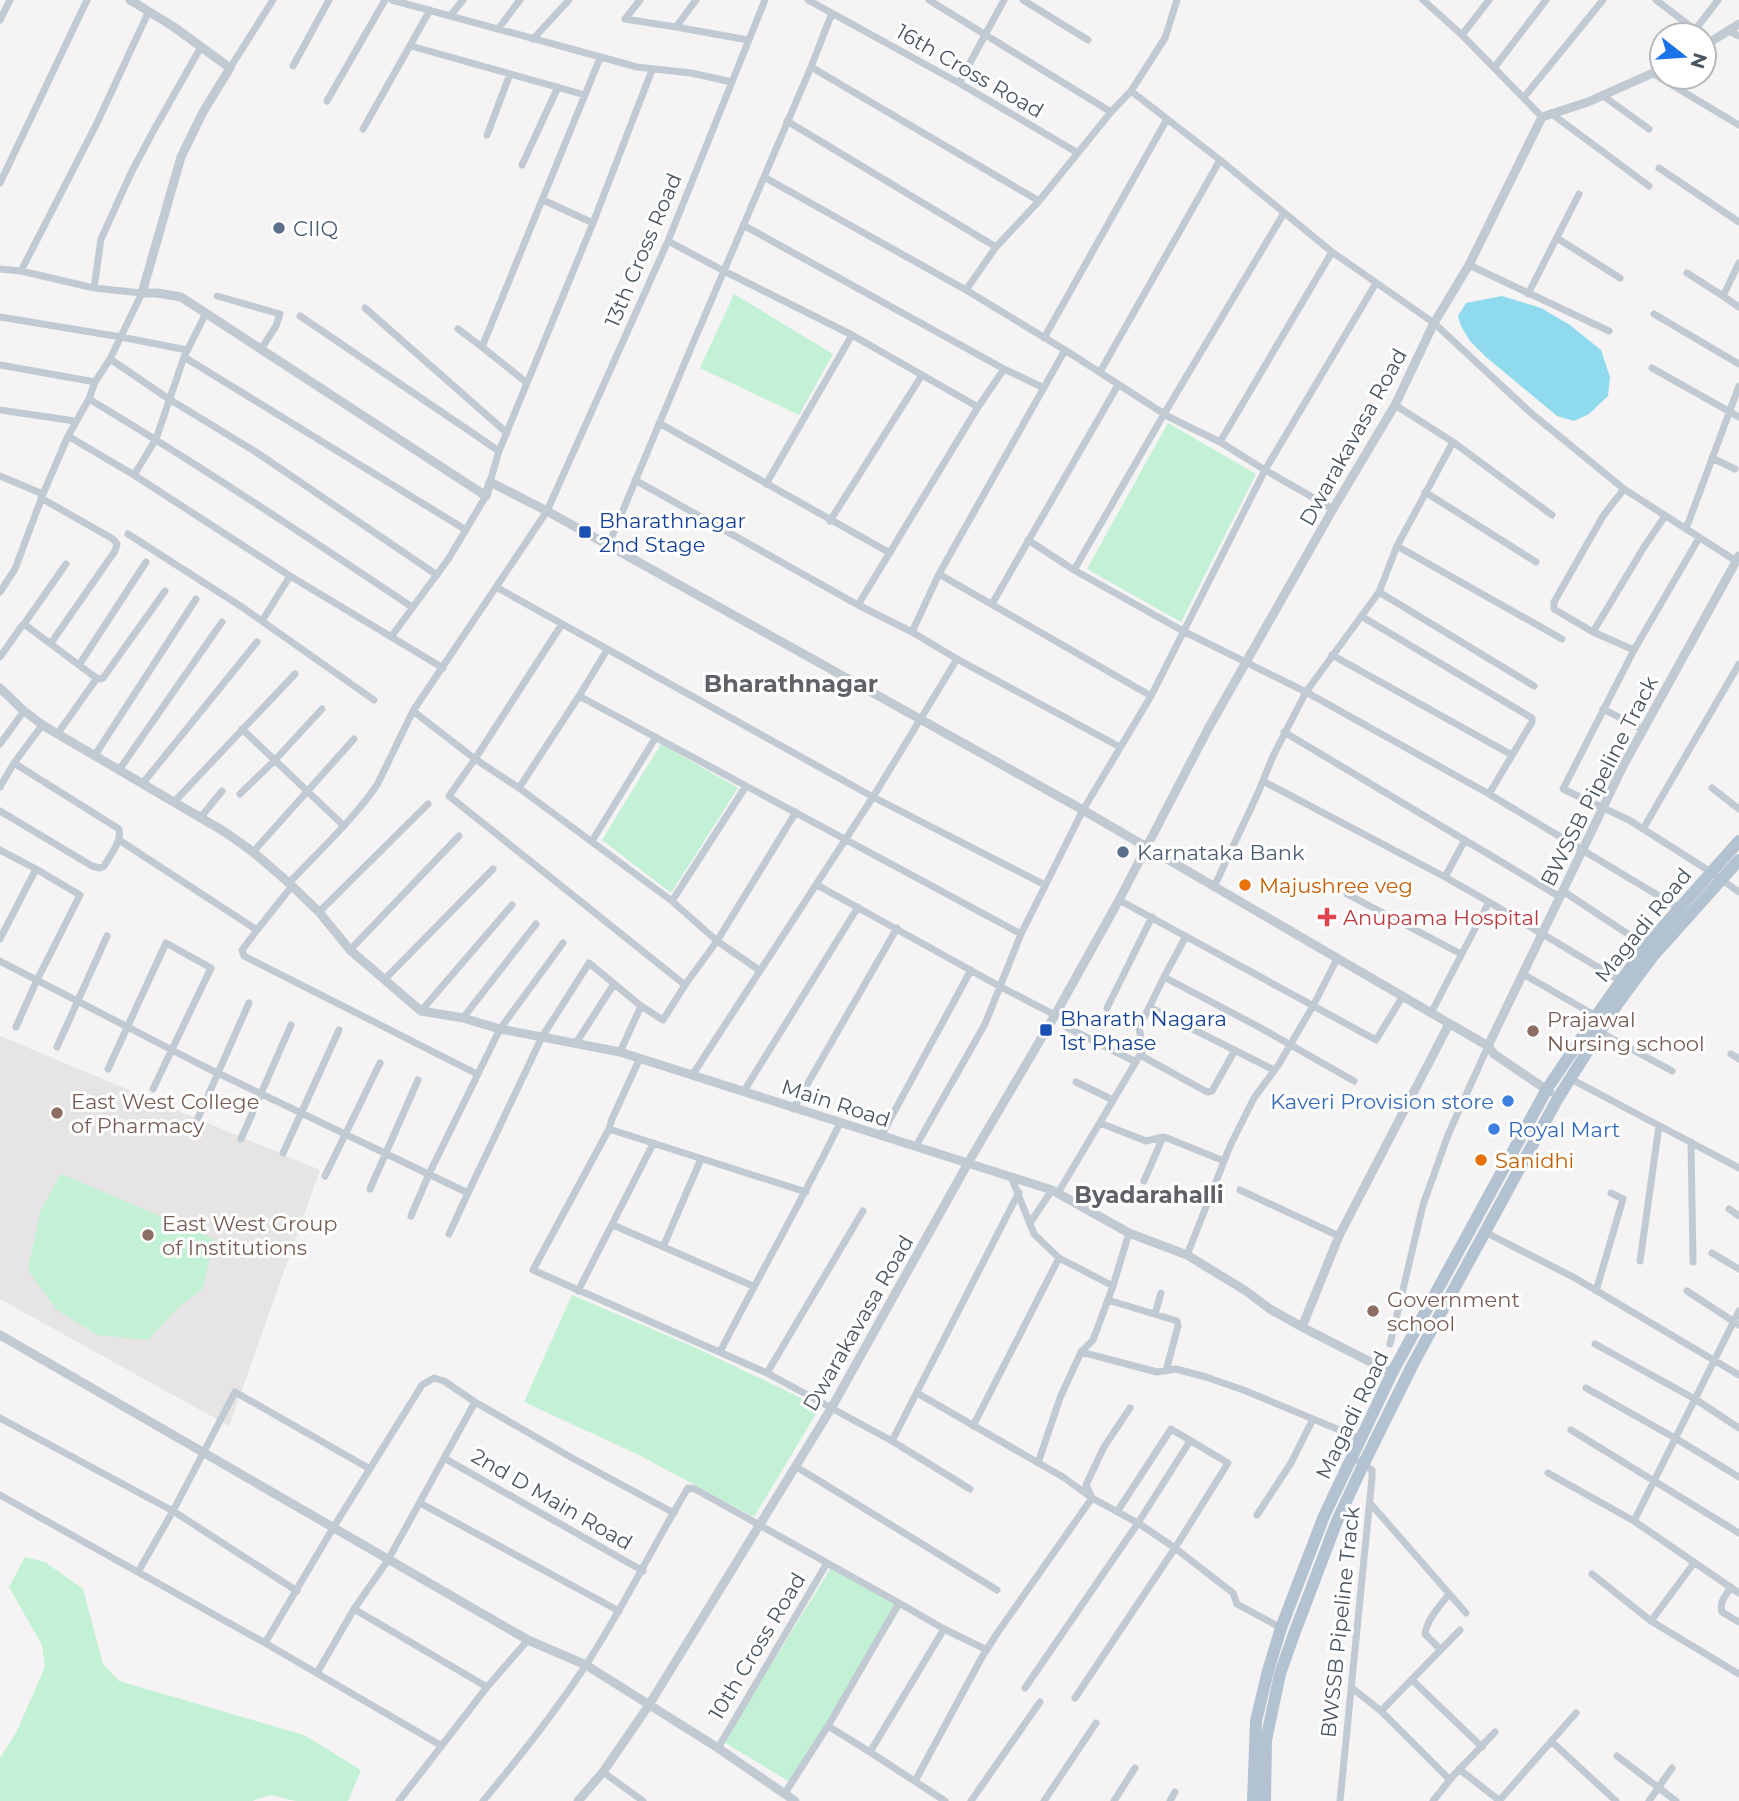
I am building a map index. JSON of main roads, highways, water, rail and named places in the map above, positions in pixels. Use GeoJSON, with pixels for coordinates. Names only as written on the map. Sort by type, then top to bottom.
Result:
{"type":"FeatureCollection","features":[{"type":"Feature","properties":{"kind":"main road","name":"Magadi Road"},"geometry":{"type":"LineString","coordinates":[[1253,1801],[1256,1721],[1268,1671],[1281,1628],[1324,1516],[1358,1460],[1373,1444],[1413,1364],[1558,1098],[1616,1006],[1739,841]]}},
{"type":"Feature","properties":{"kind":"main road","name":"Magadi Road"},"geometry":{"type":"LineString","coordinates":[[1265,1801],[1266,1740],[1280,1674],[1338,1521],[1358,1460],[1360,1438],[1392,1373],[1547,1089],[1596,1016],[1646,946],[1679,908],[1716,875],[1739,860]]}},
{"type":"Feature","properties":{"kind":"water"},"geometry":{"type":"Polygon","coordinates":[[[1502,296],[1541,308],[1570,325],[1601,350],[1610,377],[1608,396],[1589,414],[1574,421],[1557,416],[1470,341],[1458,316],[1466,303],[1502,296]]]}},
{"type":"Feature","properties":{"kind":"place","name":"CIIQ"},"geometry":{"type":"Point","coordinates":[279,228]}},
{"type":"Feature","properties":{"kind":"place","name":"Bharathnagar 2nd Stage"},"geometry":{"type":"Point","coordinates":[585,532]}},
{"type":"Feature","properties":{"kind":"place","name":"Karnataka Bank"},"geometry":{"type":"Point","coordinates":[1123,852]}},
{"type":"Feature","properties":{"kind":"place","name":"Majushree veg"},"geometry":{"type":"Point","coordinates":[1245,885]}},
{"type":"Feature","properties":{"kind":"place","name":"Anupama Hospital"},"geometry":{"type":"Point","coordinates":[1327,917]}},
{"type":"Feature","properties":{"kind":"place","name":"Bharath Nagara 1st Phase"},"geometry":{"type":"Point","coordinates":[1046,1030]}},
{"type":"Feature","properties":{"kind":"place","name":"Prajawal Nursing school"},"geometry":{"type":"Point","coordinates":[1533,1031]}},
{"type":"Feature","properties":{"kind":"place","name":"Kaveri Provision store"},"geometry":{"type":"Point","coordinates":[1508,1101]}},
{"type":"Feature","properties":{"kind":"place","name":"East West College of Pharmacy"},"geometry":{"type":"Point","coordinates":[57,1113]}},
{"type":"Feature","properties":{"kind":"place","name":"Royal Mart"},"geometry":{"type":"Point","coordinates":[1494,1129]}},
{"type":"Feature","properties":{"kind":"place","name":"Sanidhi"},"geometry":{"type":"Point","coordinates":[1481,1160]}},
{"type":"Feature","properties":{"kind":"place","name":"East West Group of Institutions"},"geometry":{"type":"Point","coordinates":[148,1235]}},
{"type":"Feature","properties":{"kind":"place","name":"Government school"},"geometry":{"type":"Point","coordinates":[1373,1311]}},
{"type":"Feature","properties":{"kind":"district","name":"Bharathnagar"},"geometry":{"type":"Point","coordinates":[791,683]}},
{"type":"Feature","properties":{"kind":"district","name":"Byadarahalli"},"geometry":{"type":"Point","coordinates":[1149,1195]}}]}
